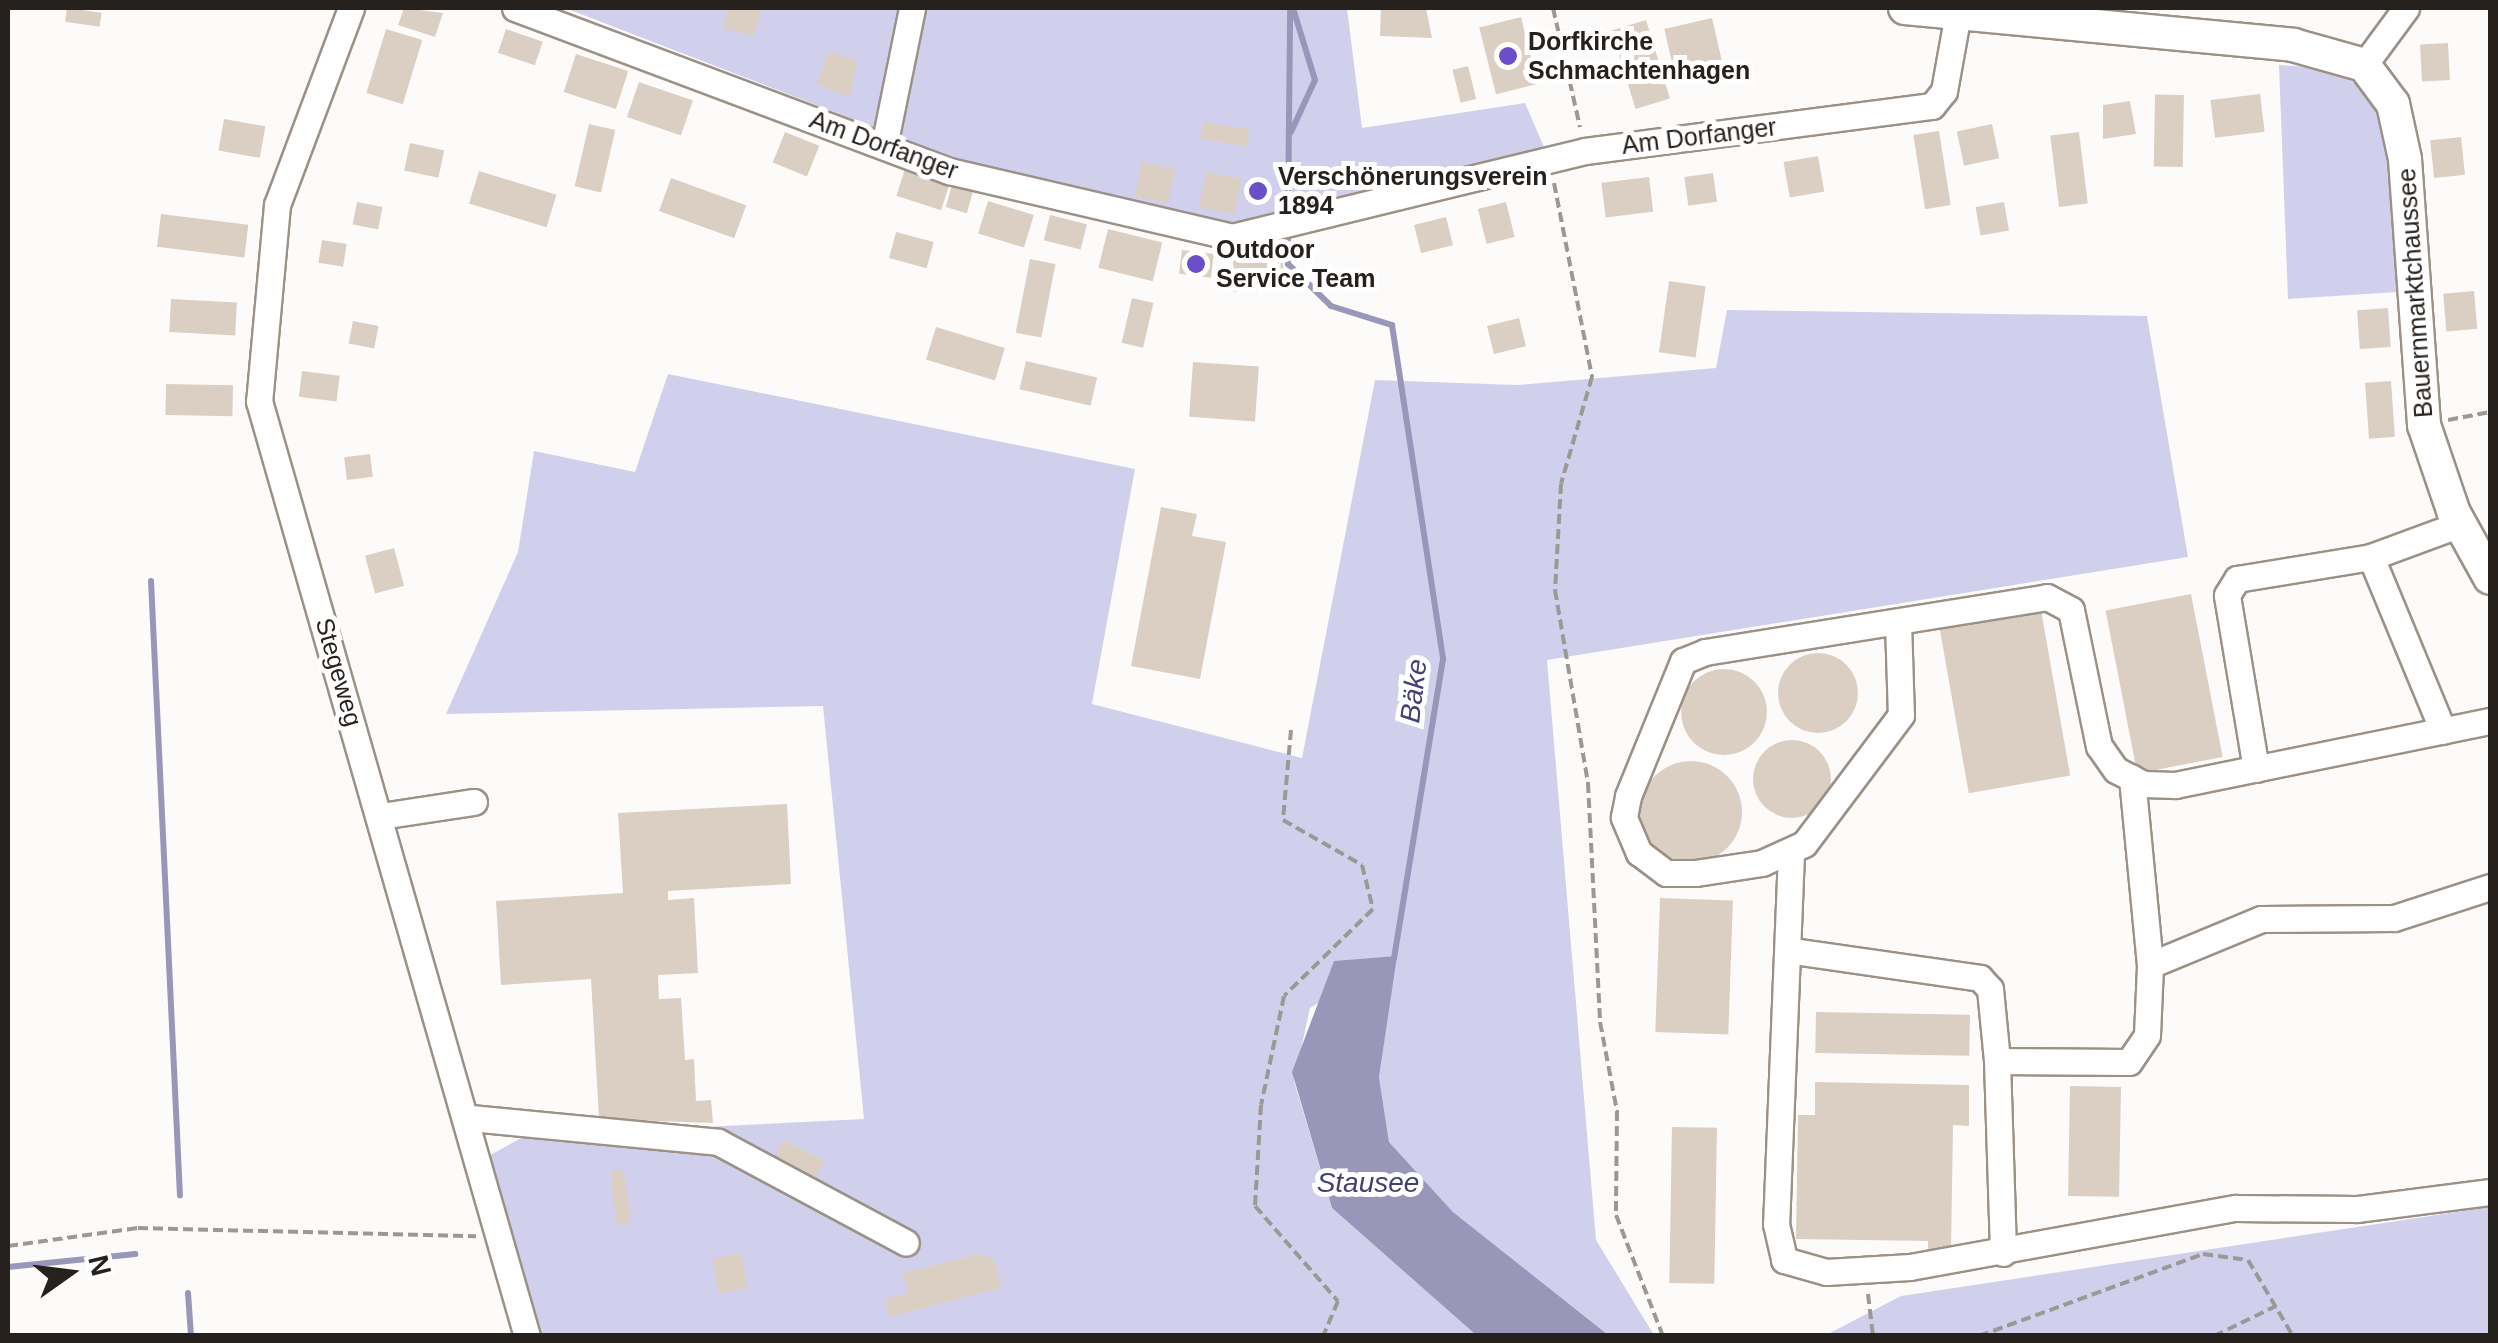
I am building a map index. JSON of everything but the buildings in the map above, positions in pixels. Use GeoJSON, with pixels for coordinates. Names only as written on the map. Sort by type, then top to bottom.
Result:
{"type":"FeatureCollection","features":[{"type":"Feature","properties":{"kind":"main road"},"geometry":{"type":"LineString","coordinates":[[1905,8],[2293,45],[2364,65]]}},
{"type":"Feature","properties":{"kind":"main road","name":"Bauernmarktchaussee"},"geometry":{"type":"LineString","coordinates":[[2364,65],[2393,104],[2405,159],[2424,425],[2460,524],[2490,578]]}},
{"type":"Feature","properties":{"kind":"street","name":"Stegeweg"},"geometry":{"type":"LineString","coordinates":[[351,8],[277,206],[259,402],[505,1237],[528,1336]]}},
{"type":"Feature","properties":{"kind":"street","name":"Am Dorfanger"},"geometry":{"type":"LineString","coordinates":[[514,8],[949,171],[1232,238],[1266,235],[1586,151],[1932,106],[1944,91],[1958,13]]}},
{"type":"Feature","properties":{"kind":"street"},"geometry":{"type":"LineString","coordinates":[[884,146],[912,8]]}},
{"type":"Feature","properties":{"kind":"street"},"geometry":{"type":"LineString","coordinates":[[2364,65],[2406,8]]}},
{"type":"Feature","properties":{"kind":"street"},"geometry":{"type":"LineString","coordinates":[[2256,769],[2227,595],[2237,579],[2372,557],[2460,524]]}},
{"type":"Feature","properties":{"kind":"street"},"geometry":{"type":"LineString","coordinates":[[2372,557],[2443,731]]}},
{"type":"Feature","properties":{"kind":"street"},"geometry":{"type":"LineString","coordinates":[[1898,622],[1901,715],[1818,830],[1791,853],[1681,874],[1639,854],[1624,816],[1628,796],[1672,677],[1705,652],[1898,622],[2064,600],[2099,746],[2132,778],[2175,786],[2490,721]]}},
{"type":"Feature","properties":{"kind":"street"},"geometry":{"type":"LineString","coordinates":[[1997,1061],[2108,1064],[2140,1055],[2150,965],[2132,778]]}},
{"type":"Feature","properties":{"kind":"street"},"geometry":{"type":"LineString","coordinates":[[381,816],[474,802]]}},
{"type":"Feature","properties":{"kind":"street"},"geometry":{"type":"LineString","coordinates":[[1791,853],[1793,952],[1776,1224],[1784,1260],[1826,1272],[1866,1270],[2002,1253],[2236,1208],[2357,1210],[2490,1192]]}},
{"type":"Feature","properties":{"kind":"street"},"geometry":{"type":"LineString","coordinates":[[2150,965],[2261,919],[2394,918],[2490,888]]}},
{"type":"Feature","properties":{"kind":"street"},"geometry":{"type":"LineString","coordinates":[[1793,952],[1980,978],[1990,988],[1997,1061],[2002,1253]]}},
{"type":"Feature","properties":{"kind":"street"},"geometry":{"type":"LineString","coordinates":[[470,1118],[718,1142],[906,1243]]}},
{"type":"Feature","properties":{"kind":"path"},"geometry":{"type":"LineString","coordinates":[[1553,8],[1586,151]]}},
{"type":"Feature","properties":{"kind":"path"},"geometry":{"type":"LineString","coordinates":[[1550,160],[1592,377],[1561,484],[1555,590],[1588,783],[1600,1022],[1617,1111],[1616,1215],[1663,1336]]}},
{"type":"Feature","properties":{"kind":"path"},"geometry":{"type":"LineString","coordinates":[[2424,425],[2490,412]]}},
{"type":"Feature","properties":{"kind":"path"},"geometry":{"type":"LineString","coordinates":[[1291,730],[1283,820],[1362,865],[1372,909],[1284,996],[1261,1105],[1255,1206],[1338,1301],[1323,1336]]}},
{"type":"Feature","properties":{"kind":"path"},"geometry":{"type":"LineString","coordinates":[[8,1246],[138,1228],[505,1237]]}},
{"type":"Feature","properties":{"kind":"path"},"geometry":{"type":"LineString","coordinates":[[1979,1336],[2203,1254],[2248,1260],[2293,1336]]}},
{"type":"Feature","properties":{"kind":"path"},"geometry":{"type":"LineString","coordinates":[[1866,1270],[1874,1336]]}},
{"type":"Feature","properties":{"kind":"path"},"geometry":{"type":"LineString","coordinates":[[2214,1336],[2276,1306]]}},
{"type":"Feature","properties":{"kind":"shaded area"},"geometry":{"type":"Polygon","coordinates":[[[565,8],[1347,8],[1362,128],[1525,103],[1544,147],[1240,225],[959,160],[565,8]]]}},
{"type":"Feature","properties":{"kind":"shaded area"},"geometry":{"type":"Polygon","coordinates":[[[2279,65],[2327,68],[2364,88],[2389,129],[2398,292],[2288,299],[2279,65]]]}},
{"type":"Feature","properties":{"kind":"shaded area"},"geometry":{"type":"Polygon","coordinates":[[[1727,310],[2147,316],[2188,557],[1547,660],[1596,1240],[1654,1335],[1605,1335],[1453,1212],[1389,1142],[1379,1077],[1396,956],[1310,1008],[1294,1081],[1332,1208],[1476,1335],[516,1335],[470,1166],[525,1136],[864,1119],[823,706],[446,714],[518,552],[534,451],[635,472],[668,374],[1135,469],[1092,704],[1302,758],[1375,380],[1517,385],[1716,368],[1727,310]]]}},
{"type":"Feature","properties":{"kind":"shaded area"},"geometry":{"type":"Polygon","coordinates":[[[2490,1207],[2490,1335],[1826,1335],[1901,1296],[2490,1207]]]}},
{"type":"Feature","properties":{"kind":"water","name":"Stausee"},"geometry":{"type":"Polygon","coordinates":[[[1397,956],[1379,1077],[1389,1142],[1453,1212],[1608,1335],[1476,1335],[1332,1208],[1292,1072],[1334,961],[1397,956]]]}},
{"type":"Feature","properties":{"kind":"waterway","name":"Bäke"},"geometry":{"type":"LineString","coordinates":[[1288,216],[1290,8]]}},
{"type":"Feature","properties":{"kind":"waterway"},"geometry":{"type":"LineString","coordinates":[[1291,132],[1315,80],[1293,8]]}},
{"type":"Feature","properties":{"kind":"waterway","name":"Bäke"},"geometry":{"type":"LineString","coordinates":[[1288,229],[1288,264],[1331,306],[1392,325],[1443,659],[1394,959]]}},
{"type":"Feature","properties":{"kind":"waterway"},"geometry":{"type":"LineString","coordinates":[[151,581],[180,1195]]}},
{"type":"Feature","properties":{"kind":"waterway"},"geometry":{"type":"LineString","coordinates":[[8,1267],[135,1254]]}},
{"type":"Feature","properties":{"kind":"waterway"},"geometry":{"type":"LineString","coordinates":[[188,1293],[191,1336]]}},
{"type":"Feature","properties":{"kind":"place","name":"Dorfkirche Schmachtenhagen"},"geometry":{"type":"Point","coordinates":[1508,56]}},
{"type":"Feature","properties":{"kind":"place","name":"Verschönerungsverein 1894"},"geometry":{"type":"Point","coordinates":[1258,191]}},
{"type":"Feature","properties":{"kind":"place","name":"Outdoor Service Team"},"geometry":{"type":"Point","coordinates":[1196,264]}}]}
